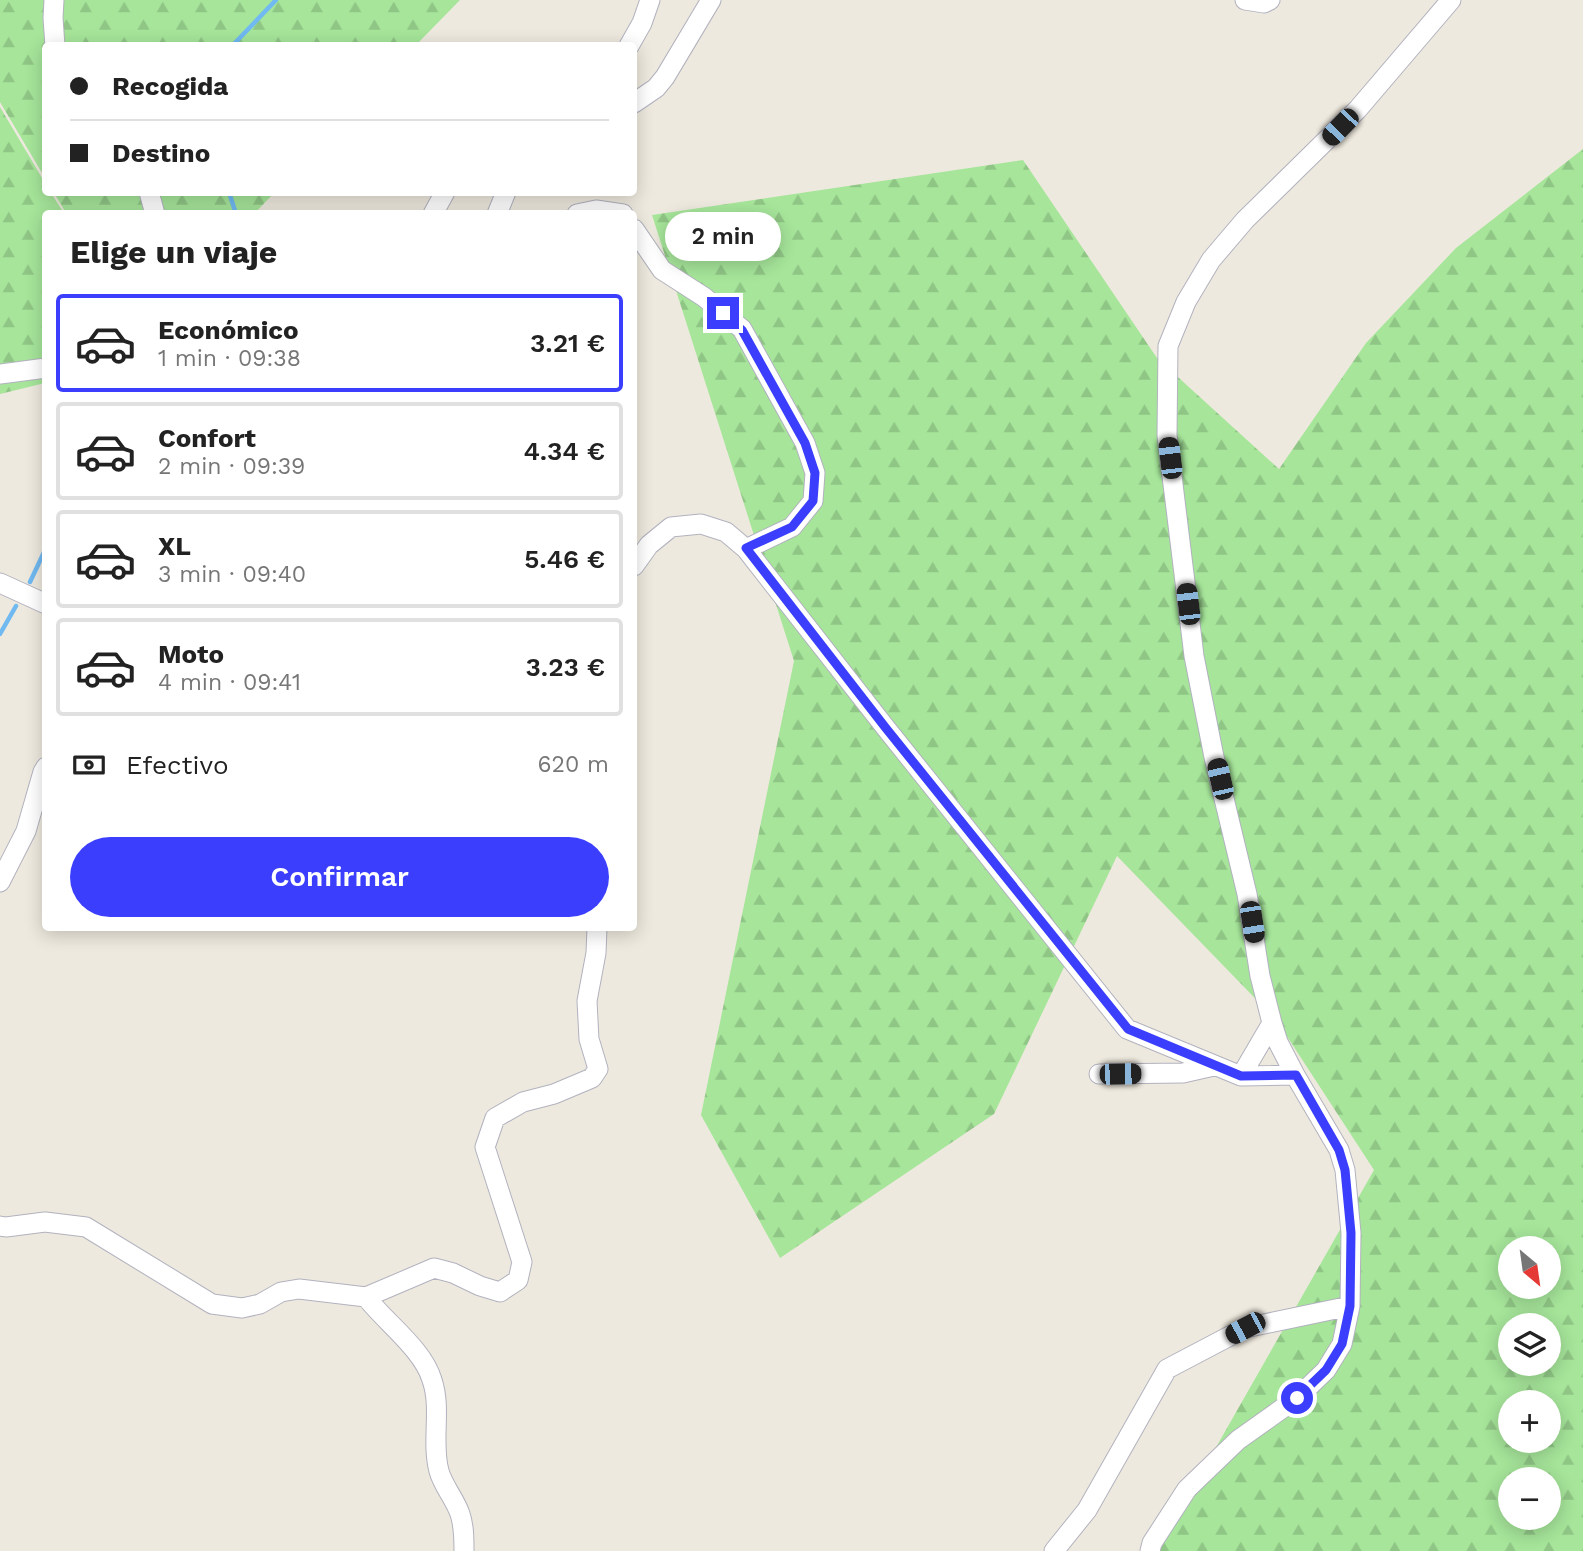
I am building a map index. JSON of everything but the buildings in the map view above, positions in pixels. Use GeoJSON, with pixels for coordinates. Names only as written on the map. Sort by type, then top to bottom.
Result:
{"type":"FeatureCollection","features":[{"type":"Feature","properties":{"kind":"street"},"geometry":{"type":"LineString","coordinates":[[54,0],[55,42]]}},
{"type":"Feature","properties":{"kind":"street"},"geometry":{"type":"LineString","coordinates":[[631,42],[650,0]]}},
{"type":"Feature","properties":{"kind":"street"},"geometry":{"type":"LineString","coordinates":[[637,101],[656,88],[665,77],[712,0]]}},
{"type":"Feature","properties":{"kind":"street"},"geometry":{"type":"LineString","coordinates":[[1245,0],[1264,4],[1269,0]]}},
{"type":"Feature","properties":{"kind":"street"},"geometry":{"type":"LineString","coordinates":[[1150,1551],[1152,1543],[1187,1489],[1238,1440],[1297,1398],[1326,1370],[1342,1344],[1350,1306],[1351,1233],[1345,1170],[1339,1150],[1296,1075],[1272,1023],[1260,976],[1247,894],[1214,757],[1195,656],[1167,435],[1168,346],[1186,302],[1211,260],[1245,220],[1358,108],[1451,0]]}},
{"type":"Feature","properties":{"kind":"street"},"geometry":{"type":"LineString","coordinates":[[637,233],[662,270],[705,297],[742,330],[805,443],[815,473],[813,501],[792,527],[746,548]]}},
{"type":"Feature","properties":{"kind":"street"},"geometry":{"type":"LineString","coordinates":[[0,374],[42,369]]}},
{"type":"Feature","properties":{"kind":"street"},"geometry":{"type":"LineString","coordinates":[[637,562],[649,545],[671,527],[701,524],[726,532],[746,548],[885,727],[1128,1029],[1241,1076],[1296,1075]]}},
{"type":"Feature","properties":{"kind":"street"},"geometry":{"type":"LineString","coordinates":[[0,583],[42,602]]}},
{"type":"Feature","properties":{"kind":"street"},"geometry":{"type":"LineString","coordinates":[[0,882],[26,831],[42,775]]}},
{"type":"Feature","properties":{"kind":"street"},"geometry":{"type":"LineString","coordinates":[[0,1226],[45,1222],[86,1227],[212,1304],[242,1308],[260,1304],[281,1292],[299,1289],[366,1297],[434,1268],[500,1292],[518,1280],[522,1262],[485,1147],[495,1118],[523,1102],[554,1094],[592,1078],[598,1069],[589,1039],[587,1001],[596,953],[597,931]]}},
{"type":"Feature","properties":{"kind":"street"},"geometry":{"type":"LineString","coordinates":[[1241,1076],[1272,1023]]}},
{"type":"Feature","properties":{"kind":"street"},"geometry":{"type":"LineString","coordinates":[[1099,1074],[1183,1073],[1214,1066]]}},
{"type":"Feature","properties":{"kind":"street"},"geometry":{"type":"LineString","coordinates":[[366,1297],[421,1360],[432,1380],[436,1407],[435,1456],[440,1476],[460,1512],[464,1551]]}},
{"type":"Feature","properties":{"kind":"street"},"geometry":{"type":"LineString","coordinates":[[1054,1551],[1087,1510],[1167,1369],[1245,1328],[1350,1306]]}},
{"type":"Feature","properties":{"kind":"green space"},"geometry":{"type":"Polygon","coordinates":[[[0,0],[460,0],[419,42],[42,42],[42,173],[0,102],[0,0]]]}},
{"type":"Feature","properties":{"kind":"green space"},"geometry":{"type":"Polygon","coordinates":[[[0,107],[42,178],[42,196],[53,196],[62,210],[42,210],[42,384],[0,394],[0,107]]]}},
{"type":"Feature","properties":{"kind":"green space"},"geometry":{"type":"Polygon","coordinates":[[[1583,149],[1583,1551],[1157,1551],[1374,1170],[1277,1021],[1117,856],[994,1114],[780,1258],[701,1115],[794,661],[652,215],[1023,160],[1157,358],[1279,469],[1366,343],[1456,248],[1583,149]]]}},
{"type":"Feature","properties":{"kind":"green space"},"geometry":{"type":"Polygon","coordinates":[[[56,196],[271,196],[258,210],[64,210],[56,196]]]}},
{"type":"Feature","properties":{"kind":"waterway"},"geometry":{"type":"LineString","coordinates":[[236,42],[276,0]]}},
{"type":"Feature","properties":{"kind":"waterway"},"geometry":{"type":"LineString","coordinates":[[230,196],[235,210]]}},
{"type":"Feature","properties":{"kind":"waterway"},"geometry":{"type":"LineString","coordinates":[[30,582],[42,556]]}},
{"type":"Feature","properties":{"kind":"waterway"},"geometry":{"type":"LineString","coordinates":[[0,634],[16,606]]}},
{"type":"Feature","properties":{"kind":"route"},"geometry":{"type":"LineString","coordinates":[[723,313],[742,330],[805,443],[815,473],[813,501],[792,527],[746,548],[885,727],[1128,1029],[1241,1076],[1296,1075],[1339,1150],[1345,1170],[1351,1233],[1350,1306],[1342,1344],[1326,1370],[1297,1398]]}}]}
